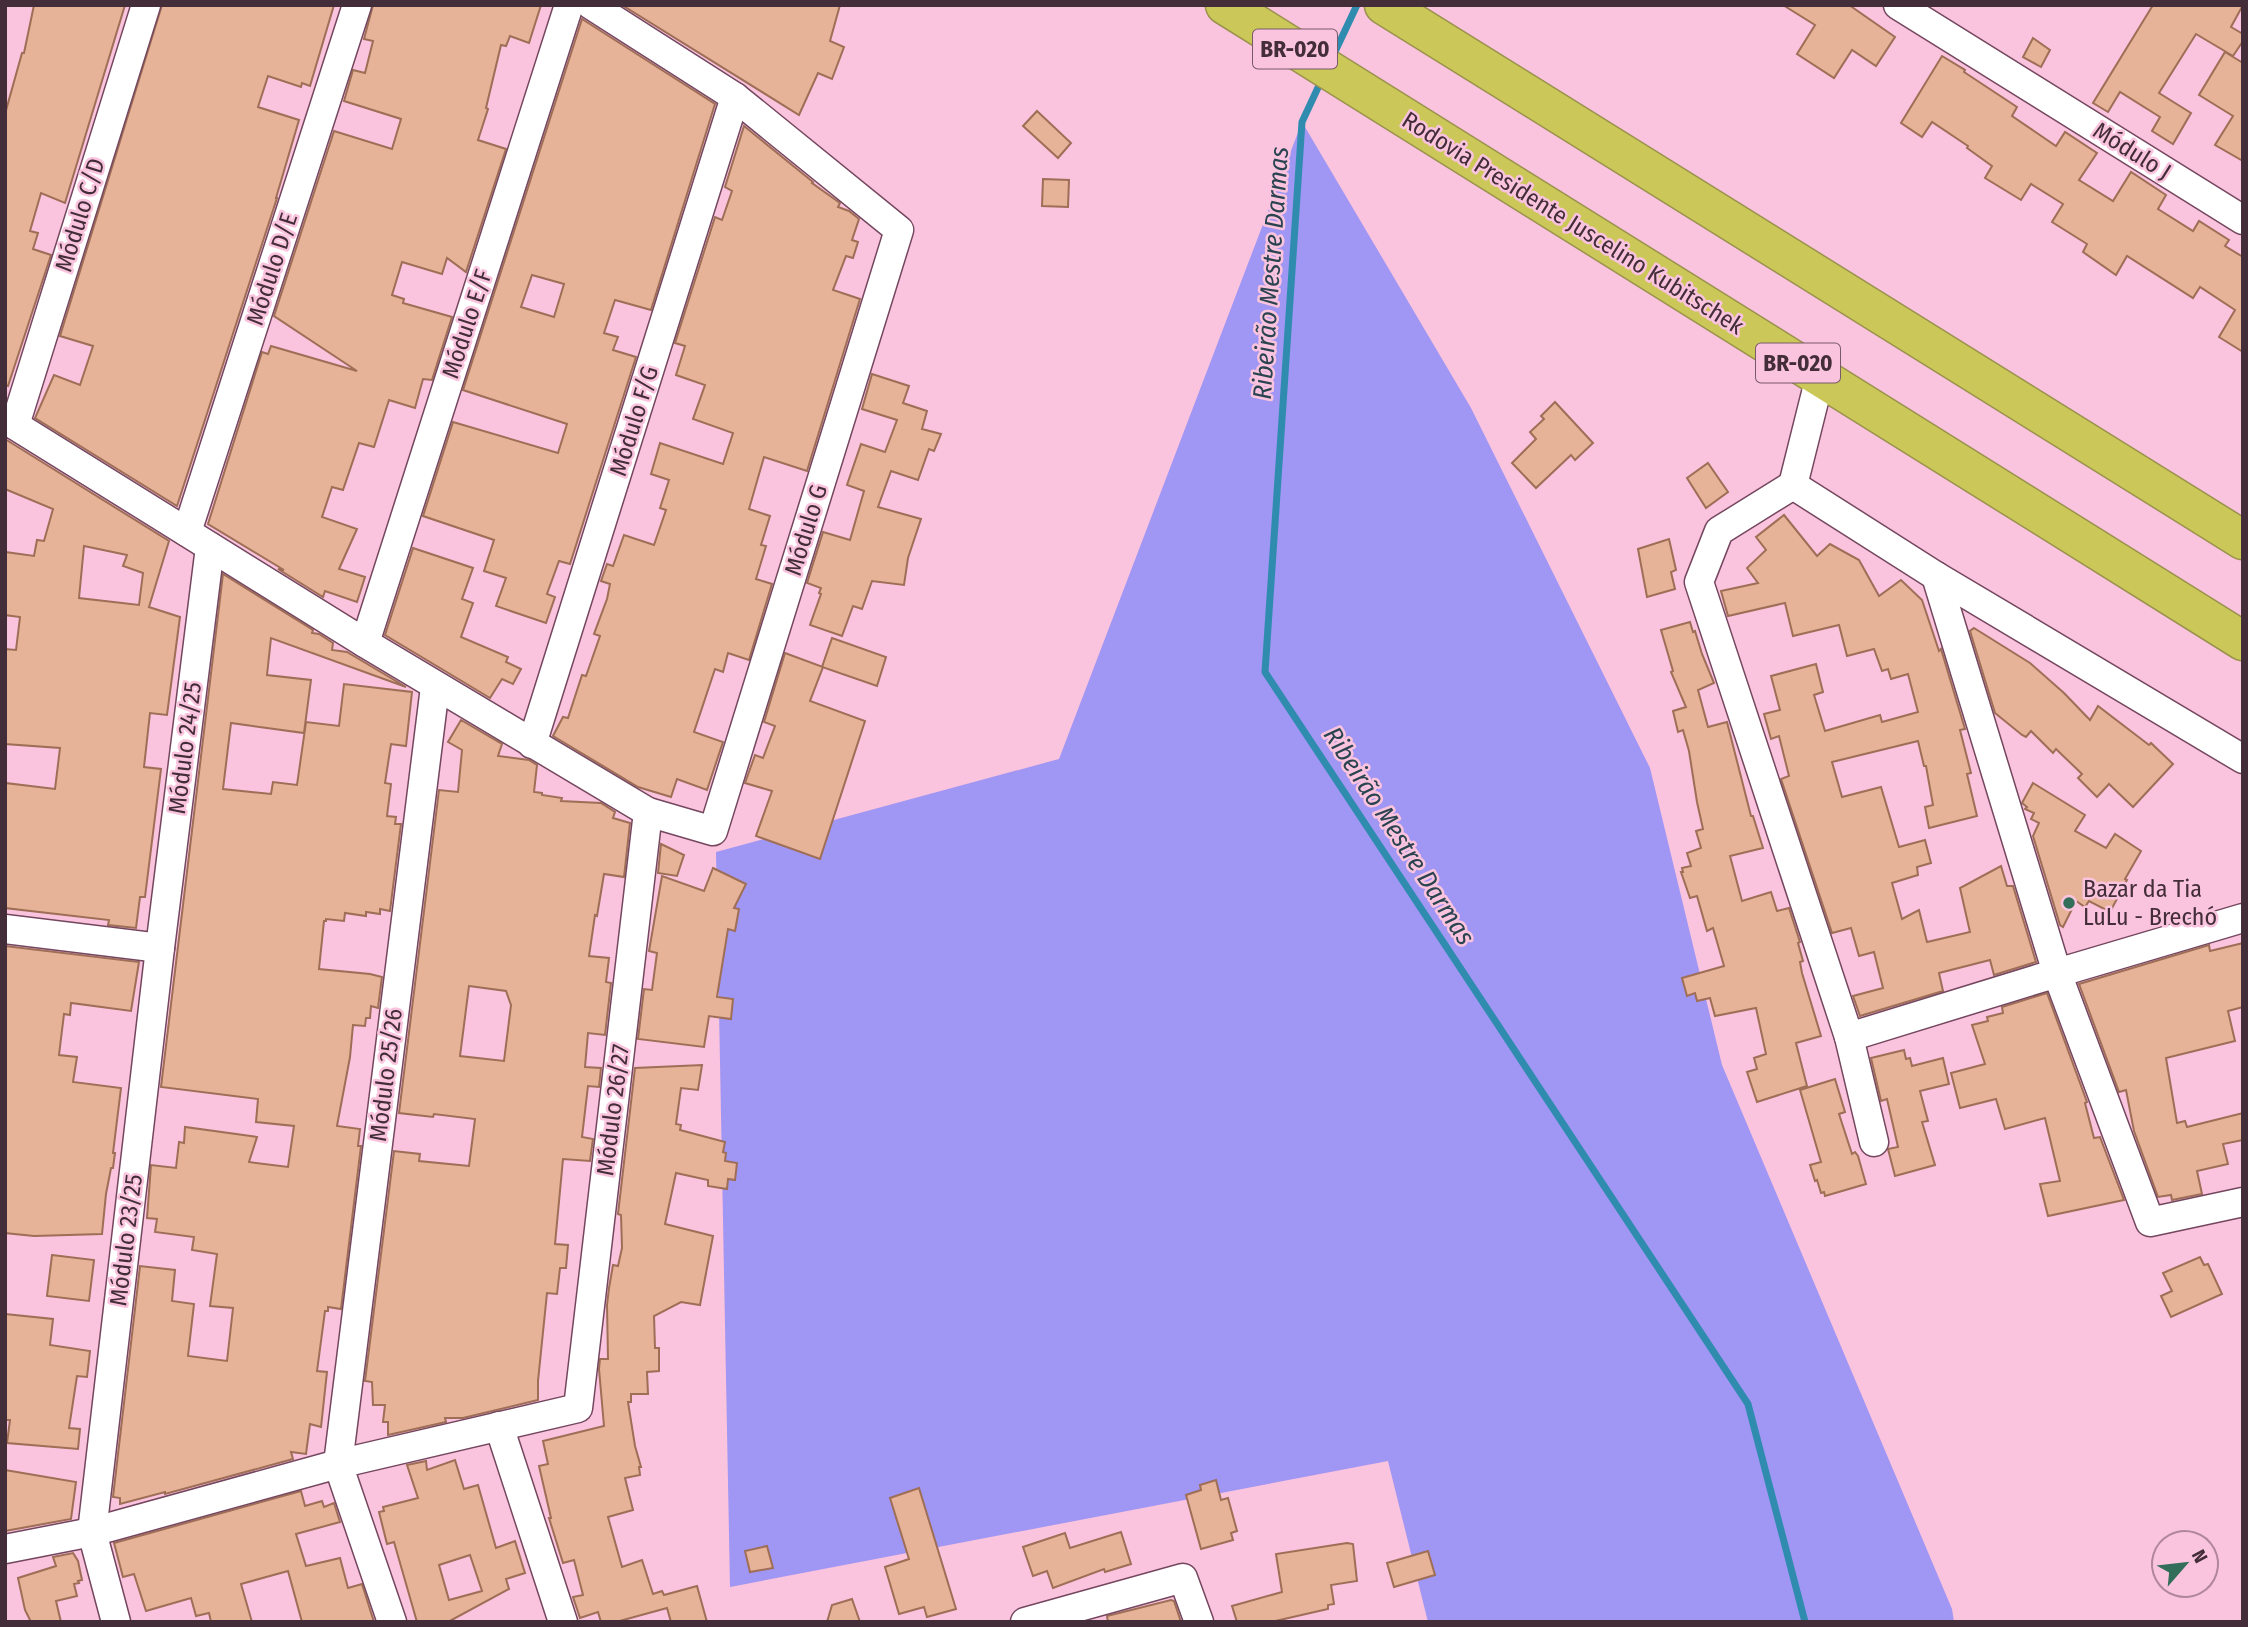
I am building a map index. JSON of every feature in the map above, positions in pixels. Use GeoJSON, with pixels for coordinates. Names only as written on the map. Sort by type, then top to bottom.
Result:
{"type":"FeatureCollection","features":[{"type":"Feature","properties":{"kind":"highway"},"geometry":{"type":"LineString","coordinates":[[1386,7],[2243,540]]}},
{"type":"Feature","properties":{"kind":"highway","name":"Rodovia Presidente Juscelino Kubitschek"},"geometry":{"type":"LineString","coordinates":[[1231,9],[2243,641]]}},
{"type":"Feature","properties":{"kind":"street","name":"Módulo C/D"},"geometry":{"type":"LineString","coordinates":[[10,422],[146,5]]}},
{"type":"Feature","properties":{"kind":"street","name":"Módulo D/E"},"geometry":{"type":"LineString","coordinates":[[187,532],[357,5]]}},
{"type":"Feature","properties":{"kind":"street","name":"Módulo E/F"},"geometry":{"type":"LineString","coordinates":[[365,643],[569,5]]}},
{"type":"Feature","properties":{"kind":"street"},"geometry":{"type":"LineString","coordinates":[[591,5],[736,97]]}},
{"type":"Feature","properties":{"kind":"street","name":"Módulo J"},"geometry":{"type":"LineString","coordinates":[[1898,5],[2243,220]]}},
{"type":"Feature","properties":{"kind":"street","name":"Módulo G"},"geometry":{"type":"LineString","coordinates":[[648,812],[713,831],[899,230],[736,97]]}},
{"type":"Feature","properties":{"kind":"street","name":"Módulo F/G"},"geometry":{"type":"LineString","coordinates":[[533,744],[736,97]]}},
{"type":"Feature","properties":{"kind":"street"},"geometry":{"type":"LineString","coordinates":[[1820,377],[1793,485],[1719,531],[1699,582],[1849,1037],[1874,1142]]}},
{"type":"Feature","properties":{"kind":"street"},"geometry":{"type":"LineString","coordinates":[[10,422],[435,687],[648,812]]}},
{"type":"Feature","properties":{"kind":"street"},"geometry":{"type":"LineString","coordinates":[[1793,485],[1936,576],[2243,759]]}},
{"type":"Feature","properties":{"kind":"street","name":"Módulo 24/25"},"geometry":{"type":"LineString","coordinates":[[160,948],[210,547]]}},
{"type":"Feature","properties":{"kind":"street"},"geometry":{"type":"LineString","coordinates":[[1936,576],[2057,973],[2150,1222],[2243,1202]]}},
{"type":"Feature","properties":{"kind":"street","name":"Módulo 25/26"},"geometry":{"type":"LineString","coordinates":[[338,1464],[435,687]]}},
{"type":"Feature","properties":{"kind":"street","name":"Módulo 26/27"},"geometry":{"type":"LineString","coordinates":[[499,1426],[578,1408],[648,812]]}},
{"type":"Feature","properties":{"kind":"street"},"geometry":{"type":"LineString","coordinates":[[1849,1037],[2243,918]]}},
{"type":"Feature","properties":{"kind":"street"},"geometry":{"type":"LineString","coordinates":[[5,929],[160,948]]}},
{"type":"Feature","properties":{"kind":"street","name":"Módulo 23/25"},"geometry":{"type":"LineString","coordinates":[[92,1532],[160,948]]}},
{"type":"Feature","properties":{"kind":"street"},"geometry":{"type":"LineString","coordinates":[[5,1549],[92,1532],[338,1464],[499,1426],[563,1622]]}},
{"type":"Feature","properties":{"kind":"street"},"geometry":{"type":"LineString","coordinates":[[338,1464],[392,1622]]}},
{"type":"Feature","properties":{"kind":"street"},"geometry":{"type":"LineString","coordinates":[[92,1532],[116,1622]]}},
{"type":"Feature","properties":{"kind":"street"},"geometry":{"type":"LineString","coordinates":[[1025,1622],[1183,1578],[1199,1622]]}},
{"type":"Feature","properties":{"kind":"shaded area"},"geometry":{"type":"Polygon","coordinates":[[[1302,122],[1471,408],[1650,768],[1722,1065],[1952,1609],[1954,1622],[1428,1622],[1388,1461],[730,1587],[716,852],[1059,759],[1302,122]]]}},
{"type":"Feature","properties":{"kind":"building"},"geometry":{"type":"Polygon","coordinates":[[[34,5],[125,5],[65,203],[41,193],[30,231],[38,233],[33,249],[51,255],[8,386],[5,385],[5,114],[24,53],[34,5]]]}},
{"type":"Feature","properties":{"kind":"building"},"geometry":{"type":"Polygon","coordinates":[[[162,5],[334,5],[310,86],[302,83],[301,87],[268,76],[258,107],[299,120],[277,198],[177,506],[35,418],[54,375],[80,385],[93,346],[60,336],[162,5]]]}},
{"type":"Feature","properties":{"kind":"building"},"geometry":{"type":"Polygon","coordinates":[[[373,5],[541,5],[529,43],[510,36],[506,46],[501,45],[486,108],[488,109],[478,140],[506,149],[466,272],[447,258],[442,274],[402,262],[392,295],[404,299],[403,303],[452,317],[432,380],[423,379],[415,408],[389,400],[374,447],[359,443],[343,490],[332,487],[322,517],[357,529],[339,569],[365,577],[357,602],[325,591],[323,597],[208,524],[262,352],[268,354],[271,346],[357,371],[274,316],[334,131],[392,149],[401,119],[344,101],[353,70],[365,73],[373,41],[364,39],[373,5]]]}},
{"type":"Feature","properties":{"kind":"building"},"geometry":{"type":"Polygon","coordinates":[[[622,5],[840,5],[830,41],[844,47],[832,79],[818,73],[799,115],[622,5]]]}},
{"type":"Feature","properties":{"kind":"building"},"geometry":{"type":"Polygon","coordinates":[[[1783,5],[1849,5],[1895,37],[1876,66],[1852,50],[1834,78],[1797,54],[1815,25],[1783,5]]]}},
{"type":"Feature","properties":{"kind":"building"},"geometry":{"type":"Polygon","coordinates":[[[2153,5],[2243,5],[2231,27],[2243,34],[2243,41],[2233,56],[2196,34],[2159,93],[2191,113],[2173,144],[2152,131],[2160,117],[2120,92],[2108,112],[2093,103],[2153,5]]]}},
{"type":"Feature","properties":{"kind":"building"},"geometry":{"type":"Polygon","coordinates":[[[582,19],[715,104],[651,310],[615,300],[604,333],[618,337],[613,350],[636,357],[570,564],[559,561],[547,594],[555,597],[546,623],[496,606],[506,578],[484,571],[494,540],[423,516],[453,422],[558,453],[567,424],[463,390],[582,19]],[[532,275],[521,307],[554,317],[564,284],[532,275]]]}},
{"type":"Feature","properties":{"kind":"building"},"geometry":{"type":"Polygon","coordinates":[[[2033,38],[2050,50],[2041,67],[2023,57],[2033,38]]]}},
{"type":"Feature","properties":{"kind":"building"},"geometry":{"type":"Polygon","coordinates":[[[2225,52],[2243,63],[2243,161],[2215,145],[2233,116],[2199,95],[2225,52]]]}},
{"type":"Feature","properties":{"kind":"building"},"geometry":{"type":"Polygon","coordinates":[[[1942,56],[2017,107],[2012,116],[2056,146],[2065,132],[2097,153],[2079,180],[2113,201],[2131,172],[2166,195],[2158,209],[2193,231],[2199,221],[2229,240],[2225,246],[2243,257],[2243,352],[2219,337],[2235,310],[2200,287],[2193,298],[2127,256],[2116,275],[2083,252],[2087,244],[2052,222],[2063,204],[2031,184],[2021,200],[1985,178],[1992,166],[1932,122],[1922,137],[1901,123],[1942,56]]]}},
{"type":"Feature","properties":{"kind":"building"},"geometry":{"type":"Polygon","coordinates":[[[1037,111],[1071,143],[1058,158],[1023,126],[1037,111]]]}},
{"type":"Feature","properties":{"kind":"building"},"geometry":{"type":"Polygon","coordinates":[[[744,126],[840,203],[838,207],[859,219],[852,240],[858,242],[853,258],[846,256],[833,290],[860,299],[807,471],[764,457],[749,509],[770,516],[761,545],[766,546],[756,579],[772,584],[749,660],[728,653],[723,672],[715,669],[694,732],[723,742],[707,790],[677,779],[671,797],[638,787],[553,736],[563,717],[568,718],[582,675],[586,676],[600,636],[594,634],[610,584],[601,581],[607,564],[613,566],[624,535],[654,545],[666,510],[660,508],[669,480],[651,474],[660,443],[723,464],[733,433],[693,419],[705,385],[676,375],[685,346],[675,343],[715,217],[722,220],[732,191],[725,187],[744,126]]]}},
{"type":"Feature","properties":{"kind":"building"},"geometry":{"type":"Polygon","coordinates":[[[1043,179],[1069,180],[1068,207],[1042,206],[1043,179]]]}},
{"type":"Feature","properties":{"kind":"building"},"geometry":{"type":"Polygon","coordinates":[[[872,374],[909,386],[903,403],[927,411],[922,429],[941,434],[934,451],[929,449],[918,480],[891,471],[878,507],[921,519],[908,558],[904,585],[872,581],[862,609],[853,606],[842,636],[810,625],[821,588],[807,583],[823,532],[850,540],[864,491],[847,485],[861,444],[885,452],[897,420],[862,409],[872,374]]]}},
{"type":"Feature","properties":{"kind":"building"},"geometry":{"type":"Polygon","coordinates":[[[1555,402],[1593,443],[1575,460],[1571,455],[1536,488],[1512,463],[1536,439],[1530,432],[1544,419],[1541,416],[1555,402]]]}},
{"type":"Feature","properties":{"kind":"building"},"geometry":{"type":"Polygon","coordinates":[[[5,439],[169,541],[149,607],[180,617],[167,715],[150,713],[144,767],[161,769],[145,897],[140,897],[136,928],[108,925],[109,920],[5,908],[5,783],[55,789],[60,748],[5,744],[5,649],[16,650],[20,617],[5,615],[5,552],[34,556],[37,540],[44,541],[53,509],[5,489],[5,439]],[[84,546],[79,598],[139,605],[143,573],[123,566],[127,555],[84,546]]]}},
{"type":"Feature","properties":{"kind":"building"},"geometry":{"type":"Polygon","coordinates":[[[1708,463],[1728,492],[1706,508],[1687,478],[1708,463]]]}},
{"type":"Feature","properties":{"kind":"building"},"geometry":{"type":"Polygon","coordinates":[[[1784,515],[1817,556],[1830,544],[1859,560],[1879,596],[1901,580],[1922,600],[1939,651],[1941,649],[1965,729],[1960,730],[1971,773],[1967,774],[1977,816],[1929,828],[1925,807],[1933,805],[1918,741],[1832,762],[1842,797],[1881,787],[1899,847],[1925,840],[1931,863],[1917,867],[1918,875],[1892,883],[1902,919],[1919,910],[1927,942],[1970,932],[1960,888],[2001,866],[2007,886],[2013,886],[2036,962],[1994,975],[1990,960],[1939,973],[1943,991],[1860,1016],[1853,996],[1883,988],[1874,952],[1859,956],[1851,928],[1832,933],[1781,779],[1789,776],[1779,736],[1771,739],[1764,714],[1780,710],[1771,676],[1816,664],[1823,692],[1814,695],[1825,731],[1880,715],[1882,722],[1918,712],[1908,674],[1891,679],[1888,669],[1882,671],[1874,649],[1847,656],[1839,625],[1793,636],[1785,603],[1728,616],[1721,591],[1758,583],[1747,568],[1766,550],[1756,537],[1784,515]]]}},
{"type":"Feature","properties":{"kind":"building"},"geometry":{"type":"Polygon","coordinates":[[[1669,539],[1676,570],[1671,572],[1675,589],[1647,597],[1638,549],[1669,539]]]}},
{"type":"Feature","properties":{"kind":"building"},"geometry":{"type":"Polygon","coordinates":[[[413,548],[473,568],[462,599],[473,603],[461,637],[508,657],[506,662],[521,669],[513,684],[502,679],[490,698],[385,635],[413,548]]]}},
{"type":"Feature","properties":{"kind":"building"},"geometry":{"type":"Polygon","coordinates":[[[223,574],[313,630],[312,633],[319,634],[333,643],[332,650],[347,652],[406,687],[271,638],[267,675],[311,680],[304,733],[231,723],[223,789],[271,794],[273,782],[297,785],[306,722],[339,726],[344,684],[412,692],[406,746],[391,744],[385,783],[391,784],[387,816],[396,817],[395,824],[401,824],[390,911],[380,909],[380,914],[366,912],[366,916],[345,913],[344,921],[324,921],[319,969],[382,977],[378,1008],[371,1006],[370,1018],[366,1018],[365,1026],[353,1025],[337,1126],[360,1129],[358,1146],[361,1146],[341,1309],[328,1307],[328,1311],[325,1311],[317,1371],[327,1372],[321,1427],[310,1424],[306,1454],[291,1452],[293,1459],[120,1504],[120,1498],[113,1497],[140,1266],[175,1270],[172,1301],[194,1304],[188,1356],[227,1361],[233,1308],[210,1306],[217,1254],[192,1250],[194,1237],[155,1232],[157,1219],[147,1218],[151,1165],[176,1168],[179,1142],[184,1143],[185,1127],[257,1137],[249,1162],[288,1167],[294,1126],[256,1122],[258,1099],[161,1087],[223,574]]]}},
{"type":"Feature","properties":{"kind":"building"},"geometry":{"type":"Polygon","coordinates":[[[1690,622],[1714,683],[1698,690],[1708,727],[1727,722],[1751,816],[1763,848],[1730,856],[1742,901],[1771,892],[1777,911],[1789,908],[1800,942],[1802,973],[1821,1036],[1796,1043],[1807,1086],[1757,1102],[1747,1072],[1757,1069],[1754,1058],[1766,1054],[1756,1008],[1715,1016],[1710,998],[1697,1001],[1695,993],[1687,996],[1682,978],[1724,966],[1713,928],[1707,931],[1697,896],[1690,898],[1681,872],[1682,868],[1691,866],[1687,853],[1701,848],[1696,831],[1703,829],[1689,751],[1683,730],[1678,732],[1673,711],[1686,707],[1671,672],[1673,671],[1661,630],[1690,622]]]}},
{"type":"Feature","properties":{"kind":"building"},"geometry":{"type":"Polygon","coordinates":[[[1974,628],[2030,663],[2090,720],[2098,706],[2149,745],[2151,743],[2173,764],[2133,807],[2109,784],[2097,797],[2078,778],[2082,774],[2056,749],[2053,753],[2031,731],[2026,737],[2022,735],[1995,713],[1970,631],[1974,628]]]}},
{"type":"Feature","properties":{"kind":"building"},"geometry":{"type":"Polygon","coordinates":[[[832,638],[886,657],[877,686],[822,667],[832,638]]]}},
{"type":"Feature","properties":{"kind":"building"},"geometry":{"type":"Polygon","coordinates":[[[785,653],[823,667],[810,701],[865,721],[820,859],[756,836],[772,791],[745,783],[755,755],[763,758],[775,726],[764,722],[785,653]]]}},
{"type":"Feature","properties":{"kind":"building"},"geometry":{"type":"Polygon","coordinates":[[[461,720],[502,744],[498,756],[529,760],[537,765],[534,792],[562,798],[561,801],[601,803],[615,812],[613,818],[630,823],[624,877],[604,874],[597,916],[595,915],[589,956],[609,958],[606,982],[611,983],[605,1035],[588,1033],[585,1067],[601,1068],[599,1087],[588,1086],[582,1137],[593,1139],[590,1161],[563,1159],[555,1244],[568,1245],[566,1268],[560,1268],[557,1294],[547,1293],[538,1400],[463,1418],[445,1418],[446,1422],[388,1435],[388,1422],[383,1422],[385,1405],[373,1405],[372,1382],[365,1381],[394,1151],[420,1154],[419,1161],[469,1166],[475,1119],[399,1113],[439,790],[458,792],[462,750],[448,742],[461,720]],[[469,986],[460,1056],[504,1061],[511,1005],[506,991],[469,986]]]}},
{"type":"Feature","properties":{"kind":"building"},"geometry":{"type":"Polygon","coordinates":[[[2033,783],[2085,815],[2075,831],[2106,848],[2115,834],[2141,851],[2110,912],[2089,901],[2085,907],[2076,901],[2063,927],[2060,925],[2033,836],[2039,823],[2031,819],[2034,813],[2025,809],[2027,807],[2022,803],[2033,783]]]}},
{"type":"Feature","properties":{"kind":"building"},"geometry":{"type":"Polygon","coordinates":[[[661,844],[684,855],[677,876],[658,873],[661,844]]]}},
{"type":"Feature","properties":{"kind":"building"},"geometry":{"type":"Polygon","coordinates":[[[713,868],[746,884],[734,908],[739,909],[735,931],[728,929],[717,997],[733,999],[731,1019],[709,1016],[704,1047],[638,1039],[644,989],[652,990],[657,953],[649,951],[662,876],[704,891],[713,868]]]}},
{"type":"Feature","properties":{"kind":"building"},"geometry":{"type":"Polygon","coordinates":[[[2243,943],[2243,1007],[2228,1011],[2235,1041],[2166,1058],[2177,1123],[2185,1121],[2187,1127],[2243,1113],[2243,1140],[2223,1144],[2228,1164],[2197,1171],[2202,1194],[2172,1200],[2171,1195],[2158,1197],[2134,1131],[2126,1090],[2119,1092],[2079,984],[2209,945],[2210,951],[2243,943]]]}},
{"type":"Feature","properties":{"kind":"building"},"geometry":{"type":"Polygon","coordinates":[[[5,946],[139,962],[131,1011],[71,1003],[70,1015],[64,1014],[59,1055],[77,1057],[73,1082],[121,1088],[115,1153],[106,1194],[102,1234],[34,1236],[5,1233],[5,946]]]}},
{"type":"Feature","properties":{"kind":"building"},"geometry":{"type":"Polygon","coordinates":[[[2047,993],[2087,1102],[2085,1103],[2094,1138],[2100,1137],[2124,1200],[2048,1216],[2040,1184],[2060,1181],[2045,1118],[2005,1129],[1996,1099],[1960,1108],[1951,1073],[1985,1064],[1972,1025],[2003,1013],[2002,1007],[2047,993]]]}},
{"type":"Feature","properties":{"kind":"building"},"geometry":{"type":"Polygon","coordinates":[[[1904,1050],[1906,1059],[1910,1058],[1912,1066],[1943,1058],[1949,1084],[1920,1091],[1928,1121],[1922,1122],[1935,1165],[1895,1176],[1888,1149],[1898,1147],[1887,1099],[1881,1101],[1871,1058],[1904,1050]]]}},
{"type":"Feature","properties":{"kind":"building"},"geometry":{"type":"Polygon","coordinates":[[[702,1065],[698,1090],[681,1088],[676,1124],[681,1125],[680,1130],[725,1142],[725,1161],[737,1163],[735,1180],[728,1179],[727,1189],[708,1186],[708,1180],[676,1173],[665,1224],[713,1236],[700,1305],[681,1302],[654,1316],[659,1371],[647,1372],[648,1394],[631,1394],[631,1402],[628,1402],[641,1467],[640,1475],[625,1478],[633,1510],[608,1517],[622,1567],[642,1560],[653,1594],[662,1591],[664,1595],[697,1586],[707,1622],[671,1622],[667,1608],[616,1622],[601,1622],[598,1612],[580,1618],[573,1597],[583,1595],[574,1560],[563,1563],[549,1518],[539,1466],[548,1464],[543,1441],[604,1426],[599,1369],[600,1359],[608,1359],[609,1288],[613,1265],[618,1266],[622,1248],[621,1215],[618,1214],[635,1068],[702,1065]]]}},
{"type":"Feature","properties":{"kind":"building"},"geometry":{"type":"Polygon","coordinates":[[[1835,1079],[1845,1112],[1839,1114],[1852,1154],[1855,1152],[1858,1156],[1866,1184],[1825,1196],[1824,1192],[1821,1193],[1817,1180],[1815,1181],[1810,1165],[1821,1162],[1800,1090],[1835,1079]]]}},
{"type":"Feature","properties":{"kind":"building"},"geometry":{"type":"Polygon","coordinates":[[[52,1255],[94,1260],[89,1301],[47,1296],[52,1255]]]}},
{"type":"Feature","properties":{"kind":"building"},"geometry":{"type":"Polygon","coordinates":[[[2200,1257],[2204,1265],[2208,1264],[2222,1294],[2171,1317],[2161,1296],[2172,1291],[2163,1273],[2200,1257]]]}},
{"type":"Feature","properties":{"kind":"building"},"geometry":{"type":"Polygon","coordinates":[[[5,1314],[53,1319],[50,1345],[90,1351],[87,1377],[77,1376],[69,1428],[80,1429],[78,1449],[7,1443],[10,1420],[5,1420],[5,1314]]]}},
{"type":"Feature","properties":{"kind":"building"},"geometry":{"type":"Polygon","coordinates":[[[455,1460],[464,1489],[478,1485],[496,1548],[515,1541],[525,1573],[506,1579],[509,1589],[448,1622],[417,1622],[394,1542],[387,1544],[379,1512],[384,1511],[383,1507],[418,1498],[407,1465],[426,1461],[427,1470],[455,1460]],[[470,1555],[439,1565],[449,1600],[482,1591],[470,1555]]]}},
{"type":"Feature","properties":{"kind":"building"},"geometry":{"type":"Polygon","coordinates":[[[5,1470],[76,1482],[71,1519],[5,1531],[5,1470]]]}},
{"type":"Feature","properties":{"kind":"building"},"geometry":{"type":"Polygon","coordinates":[[[1216,1480],[1221,1500],[1228,1498],[1237,1531],[1231,1533],[1233,1540],[1201,1549],[1186,1495],[1201,1490],[1200,1485],[1216,1480]]]}},
{"type":"Feature","properties":{"kind":"building"},"geometry":{"type":"Polygon","coordinates":[[[919,1488],[956,1609],[927,1617],[924,1607],[899,1614],[885,1567],[909,1559],[890,1498],[919,1488]]]}},
{"type":"Feature","properties":{"kind":"building"},"geometry":{"type":"Polygon","coordinates":[[[301,1491],[305,1506],[322,1501],[324,1507],[334,1503],[340,1522],[296,1534],[306,1566],[340,1558],[348,1588],[362,1584],[374,1622],[302,1622],[288,1571],[241,1584],[252,1622],[211,1622],[209,1613],[196,1616],[191,1598],[146,1611],[134,1574],[123,1577],[114,1543],[301,1491]]]}},
{"type":"Feature","properties":{"kind":"building"},"geometry":{"type":"Polygon","coordinates":[[[1121,1532],[1131,1564],[1105,1572],[1104,1569],[1053,1588],[1047,1571],[1033,1576],[1023,1547],[1065,1533],[1070,1548],[1121,1532]]]}},
{"type":"Feature","properties":{"kind":"building"},"geometry":{"type":"Polygon","coordinates":[[[1353,1544],[1357,1581],[1331,1585],[1334,1604],[1328,1605],[1328,1609],[1271,1622],[1237,1622],[1232,1606],[1282,1592],[1276,1554],[1353,1544]]]}},
{"type":"Feature","properties":{"kind":"building"},"geometry":{"type":"Polygon","coordinates":[[[767,1546],[773,1568],[750,1572],[745,1551],[767,1546]]]}},
{"type":"Feature","properties":{"kind":"building"},"geometry":{"type":"Polygon","coordinates":[[[1428,1551],[1435,1575],[1394,1587],[1387,1563],[1428,1551]]]}},
{"type":"Feature","properties":{"kind":"building"},"geometry":{"type":"Polygon","coordinates":[[[73,1553],[78,1561],[82,1580],[74,1584],[77,1596],[56,1601],[61,1622],[31,1622],[25,1610],[18,1578],[56,1566],[53,1557],[73,1553]]]}},
{"type":"Feature","properties":{"kind":"building"},"geometry":{"type":"Polygon","coordinates":[[[852,1599],[860,1622],[827,1622],[832,1605],[852,1599]]]}},
{"type":"Feature","properties":{"kind":"building"},"geometry":{"type":"Polygon","coordinates":[[[1174,1601],[1181,1622],[1108,1622],[1107,1616],[1174,1601]]]}},
{"type":"Feature","properties":{"kind":"waterway","name":"Ribeirão Mestre Darmas"},"geometry":{"type":"LineString","coordinates":[[1332,58],[1357,5]]}},
{"type":"Feature","properties":{"kind":"waterway","name":"Ribeirão Mestre Darmas"},"geometry":{"type":"LineString","coordinates":[[1322,79],[1302,122],[1265,672],[1748,1404],[1805,1622]]}},
{"type":"Feature","properties":{"kind":"place","name":"Bazar da Tia LuLu - Brechó"},"geometry":{"type":"Point","coordinates":[2069,903]}}]}
